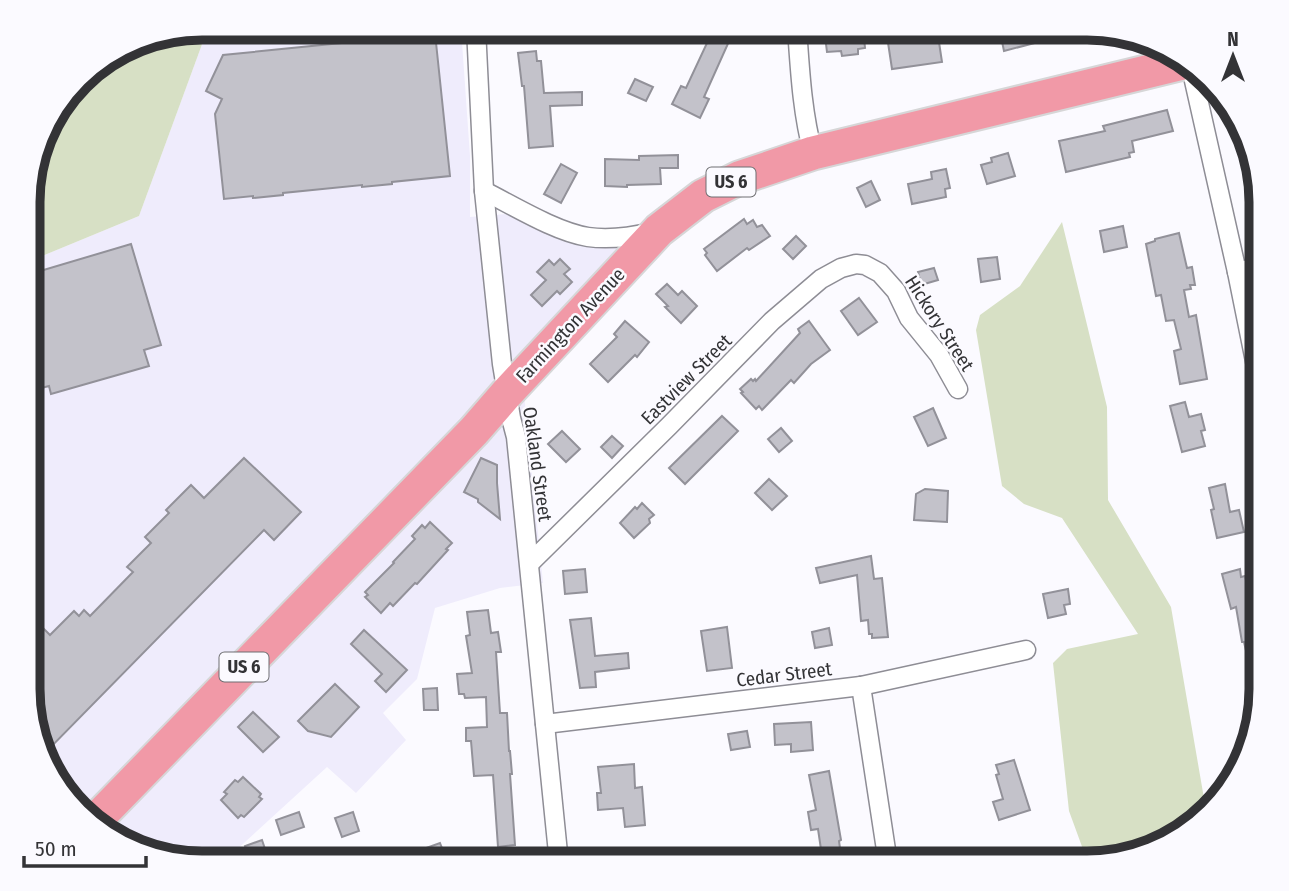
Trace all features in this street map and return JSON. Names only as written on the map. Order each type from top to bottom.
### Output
[{"type":"highway","name":"Farmington Avenue","points":[[101,815],[464,441],[659,230],[703,196],[739,178],[813,153],[1173,66]]},
{"type":"street","name":"Oakland Street","points":[[477,41],[484,191],[502,364],[516,437],[558,850]]},
{"type":"street","points":[[798,41],[806,127],[813,153]]},
{"type":"street","points":[[1193,81],[1248,327]]},
{"type":"street","points":[[484,191],[551,225],[586,237],[630,237],[659,230]]},
{"type":"street","name":"Eastview Street","points":[[530,563],[772,321],[821,279],[841,268],[856,264],[873,268],[888,281]]},
{"type":"street","points":[[1237,272],[1248,270]]},
{"type":"street","name":"Hickory Street","points":[[888,281],[905,311],[939,355],[958,389]]},
{"type":"street","name":"Cedar Street","points":[[545,724],[861,686],[1026,650]]},
{"type":"street","points":[[861,686],[886,851]]},
{"type":"shaded area","points":[[203,41],[462,41],[470,156],[470,217],[506,214],[570,242],[595,247],[661,252],[524,394],[543,583],[500,588],[435,608],[417,679],[383,713],[406,740],[356,793],[327,767],[236,850],[171,848],[121,829],[88,803],[68,779],[53,751],[43,720],[40,257],[139,216]]},
{"type":"green space","points":[[203,41],[139,216],[40,257],[40,202],[49,150],[62,121],[80,95],[95,80],[140,53],[171,43]]},
{"type":"green space","points":[[1062,222],[1107,407],[1108,500],[1171,607],[1204,799],[1177,823],[1158,834],[1118,848],[1084,851],[1069,811],[1053,663],[1067,649],[1138,634],[1062,518],[1024,504],[1002,486],[976,330],[980,315],[1020,286]]},
{"type":"building","points":[[361,41],[436,41],[450,176],[224,199],[215,114],[222,99],[206,91],[223,55]]},
{"type":"building","points":[[708,41],[729,41],[704,97],[709,99],[700,118],[672,104],[681,86],[686,88]]},
{"type":"building","points":[[826,41],[864,41],[865,48],[858,49],[858,54],[842,56],[841,51],[827,52]]},
{"type":"building","points":[[888,41],[939,41],[942,62],[892,69]]},
{"type":"building","points":[[1002,41],[1042,41],[1004,51]]},
{"type":"building","points":[[536,51],[537,61],[541,61],[544,93],[582,92],[582,105],[550,106],[553,146],[529,148],[524,86],[518,53]]},
{"type":"building","points":[[635,79],[653,87],[646,101],[628,93]]},
{"type":"building","points":[[1167,110],[1173,131],[1132,141],[1134,152],[1129,153],[1130,157],[1066,172],[1059,141],[1105,131],[1103,126]]},
{"type":"building","points":[[1008,153],[1015,176],[987,184],[981,165],[992,162],[991,158]]},
{"type":"building","points":[[678,155],[678,168],[660,168],[661,184],[605,186],[605,159],[639,160],[639,156]]},
{"type":"building","points":[[561,164],[577,173],[561,203],[544,194]]},
{"type":"building","points":[[946,169],[950,188],[945,189],[946,197],[912,204],[908,184],[932,179],[931,172]]},
{"type":"building","points":[[871,181],[880,200],[866,207],[857,188]]},
{"type":"building","points":[[744,219],[747,224],[753,220],[757,227],[762,225],[770,236],[749,250],[747,248],[717,271],[705,255],[707,253],[704,249]]},
{"type":"building","points":[[1123,226],[1127,247],[1104,252],[1100,231]]},
{"type":"building","points":[[1179,233],[1187,268],[1192,267],[1195,285],[1184,290],[1189,317],[1196,315],[1207,379],[1180,384],[1174,351],[1181,349],[1174,320],[1166,321],[1161,295],[1156,296],[1146,244]]},
{"type":"building","points":[[796,236],[806,246],[793,259],[783,249]]},
{"type":"building","points":[[131,244],[161,345],[144,350],[149,366],[51,394],[49,386],[40,388],[40,271]]},
{"type":"building","points":[[997,257],[1000,279],[981,282],[978,259]]},
{"type":"building","points":[[560,259],[570,269],[564,274],[572,282],[560,294],[557,291],[542,306],[531,295],[546,280],[537,272],[549,260],[554,265]]},
{"type":"building","points":[[934,268],[938,280],[921,285],[918,272]]},
{"type":"building","points":[[667,284],[678,295],[682,291],[697,306],[681,323],[656,294]]},
{"type":"building","points":[[859,298],[877,322],[858,335],[841,311]]},
{"type":"building","points":[[625,321],[649,342],[637,357],[635,355],[608,382],[590,364],[617,337],[614,334]]},
{"type":"building","points":[[809,321],[830,350],[811,364],[794,383],[791,380],[762,410],[759,406],[756,409],[740,389],[751,379],[756,381],[800,333],[798,329]]},
{"type":"building","points":[[1185,402],[1189,417],[1201,414],[1205,430],[1201,431],[1205,446],[1182,452],[1170,406]]},
{"type":"building","points":[[933,408],[946,438],[928,446],[914,417]]},
{"type":"building","points":[[722,416],[738,431],[685,484],[669,468]]},
{"type":"building","points":[[781,428],[792,441],[779,452],[768,439]]},
{"type":"building","points":[[562,431],[580,449],[566,462],[548,444]]},
{"type":"building","points":[[612,436],[623,446],[612,458],[601,447]]},
{"type":"building","points":[[244,458],[301,512],[274,540],[264,530],[51,746],[43,720],[41,699],[41,629],[43,628],[50,635],[74,611],[79,616],[84,610],[90,616],[133,572],[127,567],[151,543],[145,537],[169,513],[166,510],[191,485],[204,498]]},
{"type":"building","points":[[481,458],[497,465],[500,519],[478,502],[478,499],[464,492]]},
{"type":"building","points":[[769,479],[787,496],[772,510],[755,493]]},
{"type":"building","points":[[1225,484],[1230,512],[1239,510],[1244,532],[1217,538],[1209,488]]},
{"type":"building","points":[[925,489],[948,491],[947,522],[914,520],[916,494]]},
{"type":"building","points":[[642,503],[654,515],[649,519],[650,523],[634,538],[620,523]]},
{"type":"building","points":[[430,522],[452,543],[417,584],[393,606],[390,603],[381,613],[365,597],[368,595],[365,592],[415,539],[412,536],[422,525],[425,528]]},
{"type":"building","points":[[871,556],[874,579],[882,578],[888,637],[872,638],[868,620],[861,621],[857,575],[820,583],[816,568]]},
{"type":"building","points":[[585,569],[587,592],[565,594],[563,571]]},
{"type":"building","points":[[1240,569],[1241,577],[1245,576],[1248,589],[1248,659],[1236,607],[1231,609],[1222,574]]},
{"type":"building","points":[[1068,589],[1070,604],[1064,605],[1066,614],[1048,618],[1043,594]]},
{"type":"building","points":[[488,610],[491,633],[498,632],[501,652],[496,652],[500,713],[507,713],[515,845],[498,847],[493,775],[474,776],[471,741],[466,741],[466,728],[487,727],[486,697],[465,698],[464,694],[459,694],[457,674],[472,673],[466,636],[470,635],[467,612]]},
{"type":"building","points":[[591,618],[595,656],[628,653],[629,668],[595,672],[596,687],[580,688],[570,620]]},
{"type":"building","points":[[727,627],[732,668],[707,671],[701,631]]},
{"type":"building","points":[[829,628],[832,645],[815,648],[812,632]]},
{"type":"building","points":[[364,630],[407,670],[386,692],[375,681],[382,674],[351,644]]},
{"type":"building","points":[[335,684],[359,707],[331,737],[308,731],[298,721]]},
{"type":"building","points":[[437,688],[438,710],[424,710],[423,689]]},
{"type":"building","points":[[253,712],[279,737],[263,752],[238,727]]},
{"type":"building","points":[[811,722],[813,750],[791,752],[791,744],[775,745],[774,724]]},
{"type":"building","points":[[747,731],[750,747],[731,750],[728,734]]},
{"type":"building","points":[[1014,760],[1030,810],[999,820],[993,802],[1003,799],[996,765]]},
{"type":"building","points":[[634,764],[635,788],[642,787],[645,825],[625,827],[623,808],[598,810],[597,793],[601,793],[598,767]]},
{"type":"building","points":[[829,771],[841,840],[840,851],[821,851],[818,829],[811,830],[808,812],[816,810],[809,775]]},
{"type":"building","points":[[243,777],[261,794],[259,797],[262,799],[244,817],[241,815],[238,818],[221,800],[227,794],[224,792],[235,780],[238,782]]},
{"type":"building","points":[[299,812],[304,827],[281,835],[276,820]]},
{"type":"building","points":[[353,812],[359,831],[342,837],[335,818]]},
{"type":"building","points":[[262,840],[265,850],[246,850],[245,846]]},
{"type":"building","points":[[440,843],[443,850],[420,850]]}]
